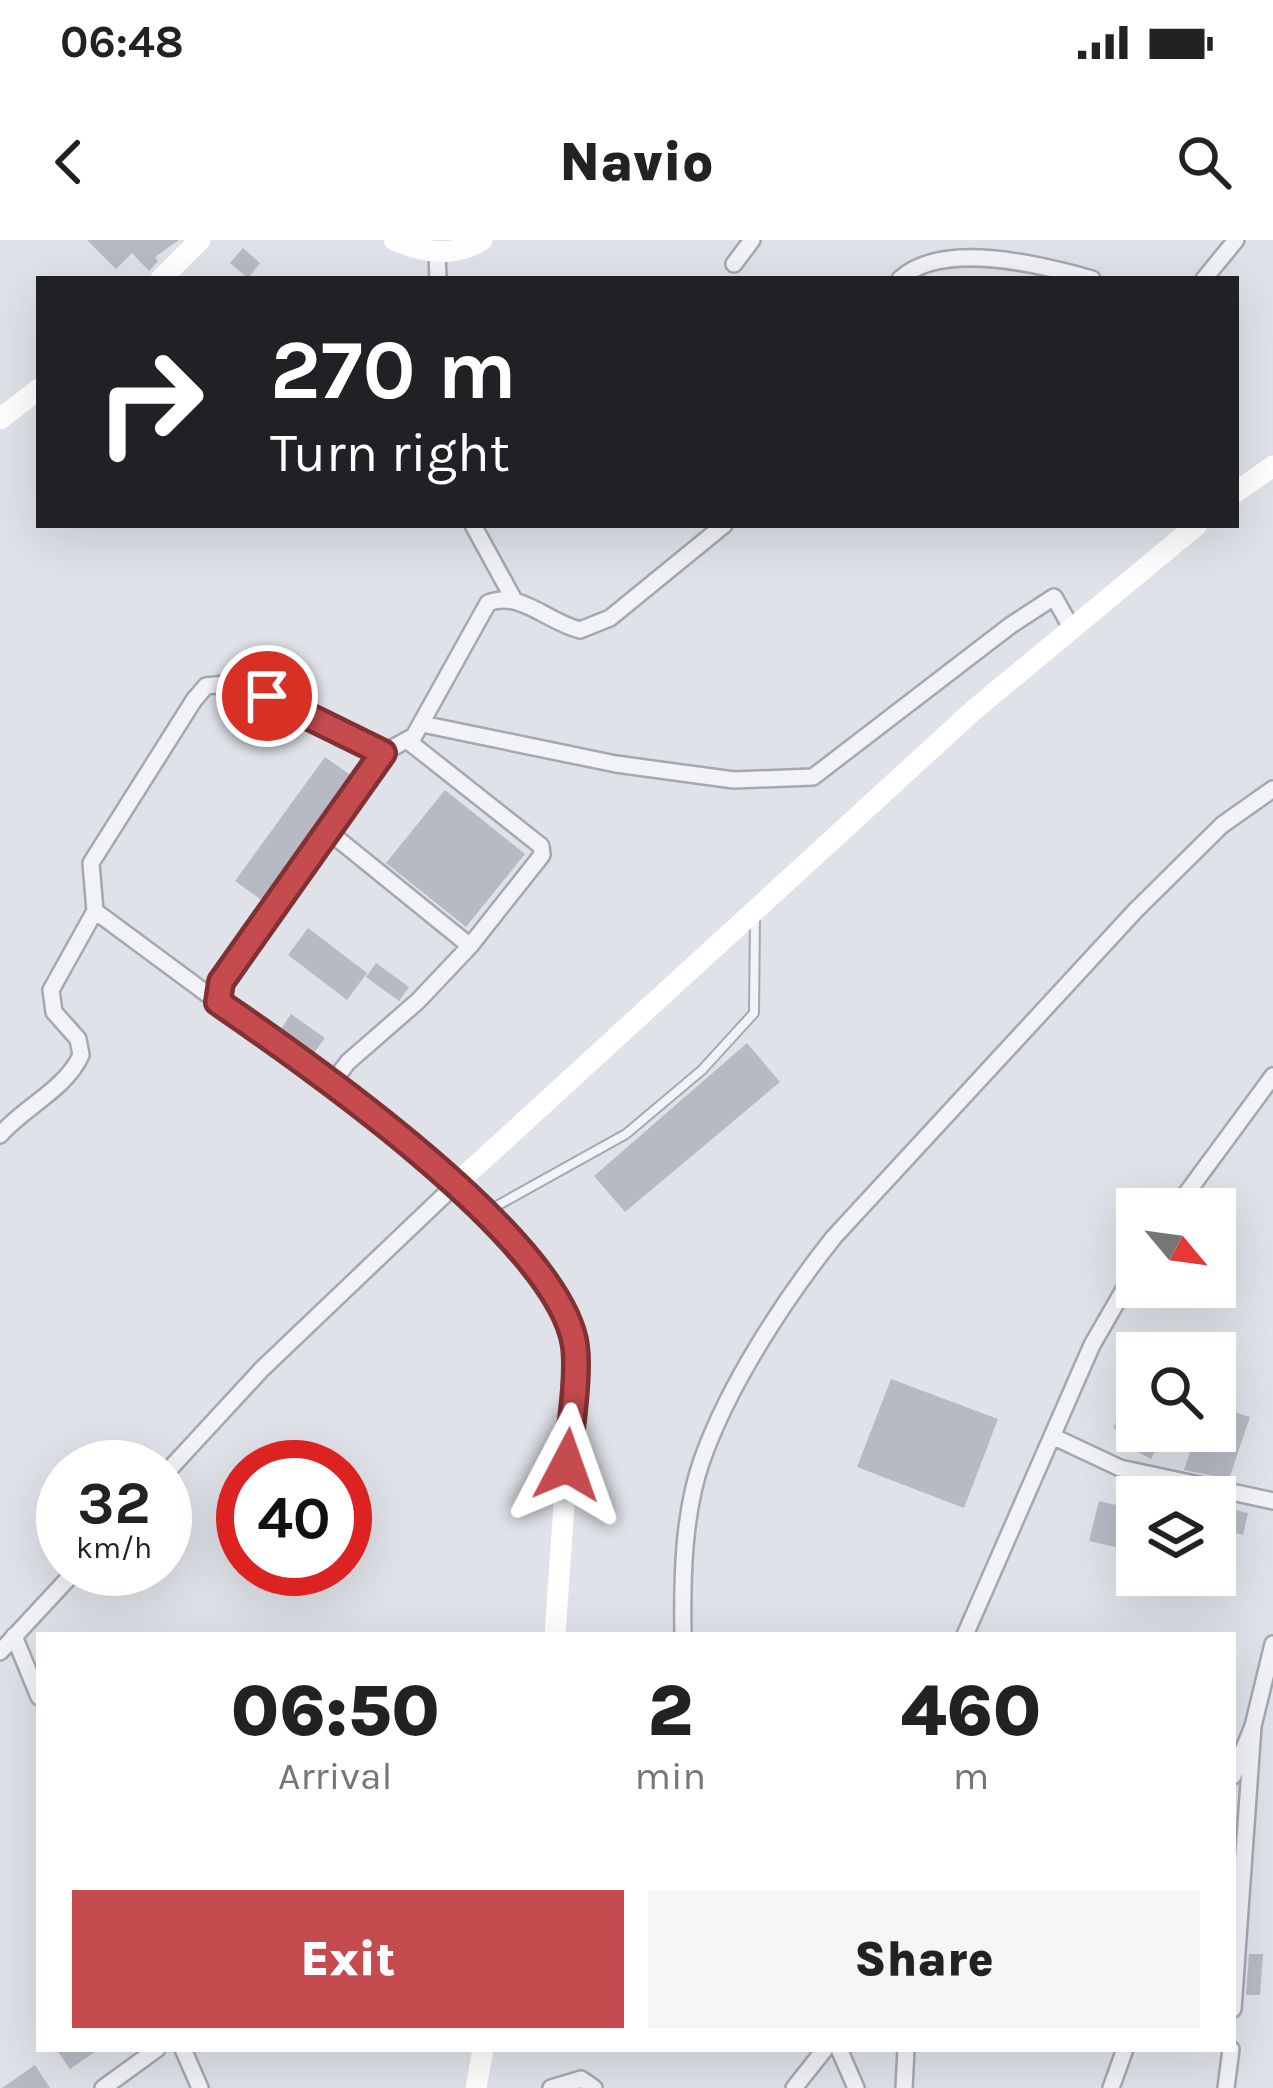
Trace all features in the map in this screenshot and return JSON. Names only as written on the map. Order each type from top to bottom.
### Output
[{"type":"street","points":[[164,276],[200,240]]},
{"type":"street","points":[[394,240],[437,253],[458,251],[482,240]]},
{"type":"street","points":[[734,264],[752,240]]},
{"type":"street","points":[[1206,276],[1236,240]]},
{"type":"street","points":[[437,253],[438,276]]},
{"type":"street","points":[[903,276],[915,264],[938,256],[1003,260],[1078,276]]},
{"type":"street","points":[[0,419],[36,391]]},
{"type":"street","points":[[1239,490],[1273,466]]},
{"type":"street","points":[[475,528],[513,598]]},
{"type":"street","points":[[218,1002],[221,982],[383,753],[408,741],[422,724],[488,603],[513,598],[580,630],[610,618],[720,528]]},
{"type":"street","points":[[192,1445],[262,1369],[454,1185],[754,910],[976,709],[1193,528]]},
{"type":"street","points":[[422,724],[640,767],[734,780],[813,777],[1054,597],[1072,629]]},
{"type":"street","points":[[0,1135],[62,1082],[81,1055],[78,1039],[54,1012],[51,990],[95,910],[91,863],[206,686],[235,683],[383,753]]},
{"type":"street","points":[[332,1083],[348,1062],[418,1001],[470,946],[540,862],[541,846],[408,741]]},
{"type":"street","points":[[682,1632],[688,1522],[702,1460],[740,1382],[800,1280],[1136,910],[1222,825],[1273,789]]},
{"type":"street","points":[[328,831],[470,946]]},
{"type":"street","points":[[95,910],[332,1083],[454,1185],[542,1273],[575,1346],[555,1632]]},
{"type":"street","points":[[1190,1188],[1273,1076]]},
{"type":"street","points":[[965,1632],[1092,1345],[1116,1303]]},
{"type":"street","points":[[1052,1436],[1120,1468],[1273,1502]]},
{"type":"street","points":[[0,1652],[52,1596]]},
{"type":"street","points":[[14,1636],[36,1689]]},
{"type":"street","points":[[1236,1768],[1253,1726],[1273,1644]]},
{"type":"street","points":[[1236,1967],[1253,1726]]},
{"type":"street","points":[[103,2088],[153,2052]]},
{"type":"street","points":[[183,2052],[200,2088]]},
{"type":"street","points":[[476,2088],[482,2052]]},
{"type":"street","points":[[794,2088],[823,2052]]},
{"type":"street","points":[[840,2052],[856,2088]]},
{"type":"street","points":[[904,2088],[906,2052]]},
{"type":"street","points":[[1111,2088],[1124,2052]]},
{"type":"street","points":[[1226,2088],[1231,2052]]},
{"type":"street","points":[[551,2088],[581,2079],[594,2088]]},
{"type":"lane","points":[[484,1213],[626,1134],[702,1070],[754,1013],[754,910]]},
{"type":"building","points":[[87,240],[179,240],[155,257],[158,261],[149,271],[132,253],[116,269]]},
{"type":"building","points":[[243,248],[260,263],[246,276],[230,263]]},
{"type":"building","points":[[325,757],[352,776],[263,901],[235,881]]},
{"type":"building","points":[[445,790],[525,854],[466,927],[386,863]]},
{"type":"building","points":[[308,928],[367,973],[347,1000],[288,955]]},
{"type":"building","points":[[376,963],[409,987],[399,1001],[366,977]]},
{"type":"building","points":[[291,1014],[325,1038],[314,1053],[281,1029]]},
{"type":"building","points":[[747,1043],[780,1082],[625,1212],[594,1176]]},
{"type":"building","points":[[891,1379],[998,1419],[964,1508],[857,1467]]},
{"type":"building","points":[[1236,1413],[1250,1417],[1230,1476],[1184,1470],[1190,1452],[1236,1452]]},
{"type":"building","points":[[1099,1501],[1116,1505],[1116,1547],[1089,1541]]},
{"type":"building","points":[[1236,1510],[1248,1513],[1243,1535],[1236,1533]]},
{"type":"building","points":[[1249,1954],[1263,1954],[1260,1995],[1246,1995]]},
{"type":"building","points":[[58,2052],[95,2052],[70,2069]]},
{"type":"building","points":[[35,2065],[50,2088],[2,2088]]},
{"type":"route","points":[[267,696],[383,753],[221,982],[218,1002],[316,1069],[462,1192],[542,1273],[575,1346],[567,1465]]}]
